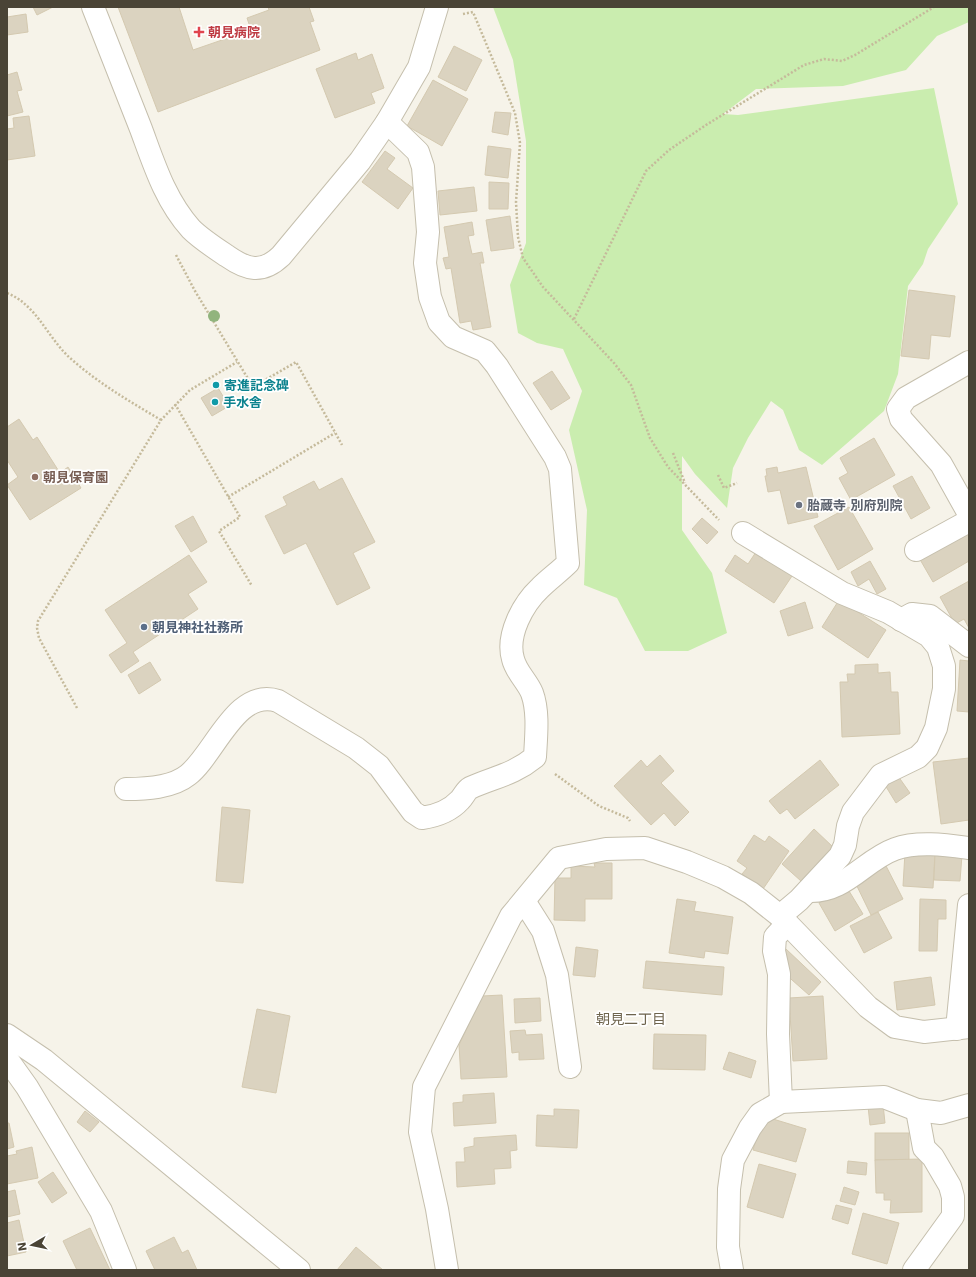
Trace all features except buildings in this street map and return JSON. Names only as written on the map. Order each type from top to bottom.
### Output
[{"type":"street","points":[[93,7],[158,176],[177,211],[192,230],[240,265],[254,268],[267,266],[281,256],[360,161],[387,122],[419,67],[437,7]]},
{"type":"street","points":[[126,789],[144,789],[172,783],[187,776],[233,718],[247,705],[258,699],[270,698],[278,701],[349,744],[379,766],[413,812],[422,818],[434,816],[446,811],[460,801],[469,789],[521,768],[535,757],[536,712],[532,693],[518,671],[512,658],[511,642],[516,625],[526,604],[539,588],[568,563],[560,469],[555,457],[497,366],[485,351],[452,337],[439,322],[430,297],[425,263],[428,232],[422,167],[418,152],[387,122]]},
{"type":"street","points":[[916,550],[969,515],[941,464],[901,419],[898,409],[906,398],[969,362]]},
{"type":"street","points":[[743,533],[842,593],[901,620],[930,636],[938,647],[944,666],[944,690],[936,728],[927,748],[918,757],[881,775],[867,792],[853,812],[848,826],[845,845],[840,856],[783,920],[775,936],[774,951],[779,974],[778,1034],[781,1102]]},
{"type":"street","points":[[901,620],[912,614],[930,616],[969,646]]},
{"type":"street","points":[[808,891],[820,892],[836,886],[895,849],[929,845],[969,848]]},
{"type":"street","points":[[447,1270],[420,1132],[424,1087],[511,916],[559,858],[606,848],[645,848],[687,862],[723,877],[751,893],[783,920],[868,1007],[895,1027],[924,1032],[963,1028],[969,905]]},
{"type":"street","points":[[524,900],[543,931],[557,975],[566,1024],[570,1067]]},
{"type":"street","points":[[7,1035],[44,1060],[299,1270]]},
{"type":"street","points":[[7,1058],[27,1086],[101,1211],[126,1270]]},
{"type":"street","points":[[732,1270],[728,1247],[729,1189],[733,1160],[750,1128],[760,1114],[781,1102],[884,1097],[917,1110],[941,1113],[969,1105]]},
{"type":"street","points":[[914,1270],[953,1216],[953,1196],[950,1186],[933,1157],[924,1148],[917,1110]]},
{"type":"path","points":[[574,320],[646,170],[669,150],[706,125],[804,65],[824,59],[842,60],[855,55],[934,7]]},
{"type":"path","points":[[460,19],[463,14],[473,12],[515,113],[520,143],[516,202],[518,237],[524,258],[543,287],[614,363],[631,385],[650,438],[668,467],[729,530],[743,533]]},
{"type":"path","points":[[173,249],[195,291],[253,387],[296,362],[342,445]]},
{"type":"path","points":[[7,294],[18,298],[34,311],[69,357],[105,386],[161,420]]},
{"type":"path","points":[[77,708],[39,638],[37,628],[38,621],[161,420],[171,411],[174,404],[190,390],[237,362]]},
{"type":"path","points":[[174,404],[240,517],[219,531],[252,586]]},
{"type":"path","points":[[228,497],[335,433]]},
{"type":"path","points":[[673,453],[686,485]]},
{"type":"path","points":[[718,475],[724,488],[737,483]]},
{"type":"path","points":[[535,757],[573,788],[599,806],[628,818],[640,835],[645,848]]},
{"type":"green space","points":[[493,7],[969,7],[969,22],[937,36],[906,70],[843,86],[756,89],[723,114],[738,115],[934,88],[958,204],[928,249],[923,264],[908,286],[898,374],[884,411],[822,465],[799,450],[783,410],[771,401],[748,438],[733,468],[727,508],[695,474],[682,456],[682,530],[712,573],[727,633],[688,651],[645,651],[617,598],[584,585],[587,510],[569,430],[582,391],[563,349],[537,343],[518,333],[510,285],[526,243],[526,141],[513,60]]},
{"type":"place","name":"朝見病院","points":[[199,32]]},
{"type":"place","name":"寄進記念碑","points":[[216,385]]},
{"type":"place","name":"手水舎","points":[[215,402]]},
{"type":"place","name":"朝見保育園","points":[[35,477]]},
{"type":"place","name":"胎蔵寺 別府別院","points":[[799,505]]},
{"type":"place","name":"朝見神社社務所","points":[[144,627]]},
{"type":"district","name":"朝見二丁目","points":[[631,1019]]}]
